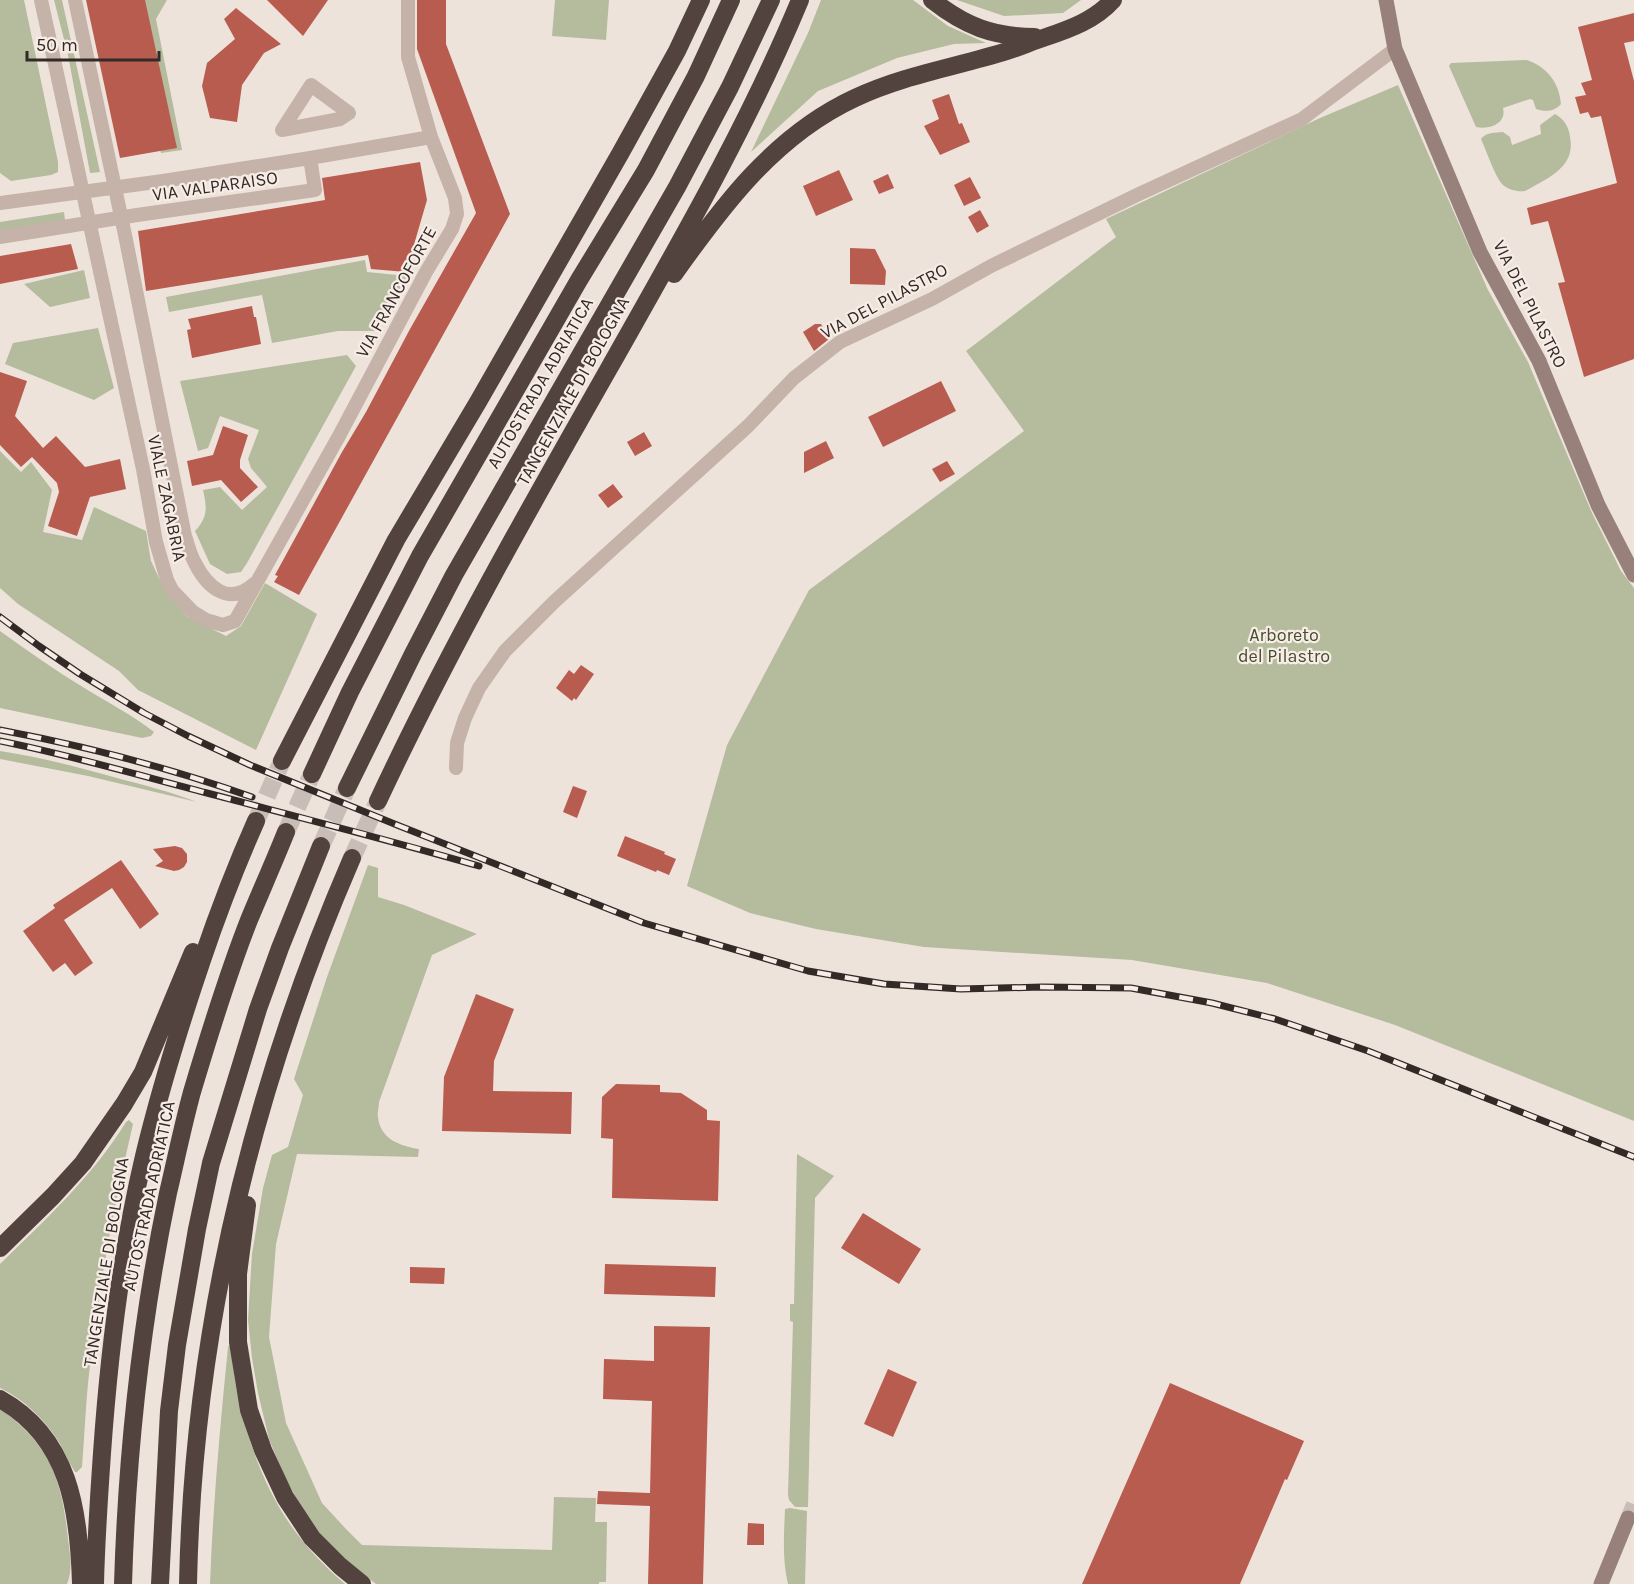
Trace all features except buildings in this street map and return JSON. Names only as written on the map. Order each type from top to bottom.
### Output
[{"type":"highway","points":[[282,761],[396,540],[620,154],[701,0]]},
{"type":"highway","name":"AUTOSTRADA ADRIATICA","points":[[312,774],[360,672],[420,556],[579,280],[646,170],[696,76],[731,0]]},
{"type":"highway","name":"AUTOSTRADA ADRIATICA","points":[[347,788],[454,575],[678,187],[730,87],[771,0]]},
{"type":"highway","name":"TANGENZIALE DI BOLOGNA","points":[[378,801],[471,615],[699,209],[754,101],[800,0]]},
{"type":"highway","points":[[932,0],[948,13],[969,25],[991,33],[1014,37],[1046,37]]},
{"type":"highway","points":[[614,359],[718,213],[765,161],[803,129],[846,102],[880,88],[930,71],[1008,51],[1069,30],[1113,0]]},
{"type":"highway","name":"TANGENZIALE DI BOLOGNA","points":[[0,1248],[83,1163],[124,1104],[143,1072],[210,911],[254,826],[216,920],[184,1014],[160,1095],[138,1189],[114,1322],[105,1412],[95,1584]]},
{"type":"highway","name":"AUTOSTRADA ADRIATICA","points":[[123,1584],[133,1420],[143,1334],[151,1277],[173,1169],[192,1093],[221,1001],[249,922],[286,832]]},
{"type":"highway","points":[[160,1584],[168,1410],[177,1345],[211,1163],[258,1009],[321,846]]},
{"type":"highway","points":[[188,1584],[199,1416],[208,1345],[228,1237],[245,1168],[289,1024],[335,897],[352,858]]},
{"type":"highway","points":[[289,1024],[245,1215],[238,1274],[238,1342],[249,1410],[263,1450],[285,1497],[312,1538],[362,1584]]},
{"type":"highway","points":[[0,1399],[26,1416],[44,1435],[66,1476],[76,1520],[81,1584]]},
{"type":"street","name":"VIALE ZAGABRIA","points":[[40,0],[166,580],[192,612],[223,626],[235,621],[257,580]]},
{"type":"street","name":"VIALE ZAGABRIA","points":[[75,0],[186,536],[194,561],[205,580],[223,594],[236,595],[247,590],[257,580]]},
{"type":"street","name":"VIA FRANCOFORTE","points":[[257,580],[339,436],[426,272],[452,229],[457,214],[455,198],[431,137],[408,57],[408,0]]},
{"type":"street","name":"VIA DEL PILASTRO","points":[[1386,0],[1395,49],[1480,252],[1539,361],[1598,505],[1634,575]]},
{"type":"street","name":"VIA DEL PILASTRO","points":[[456,768],[457,743],[465,718],[479,688],[505,651],[554,602],[748,426],[794,378],[840,342],[932,299],[991,266],[1139,194],[1302,119],[1395,49]]},
{"type":"street","points":[[311,85],[349,113],[340,119],[282,130],[300,103],[311,85]]},
{"type":"street","name":"VIA VALPARAISO","points":[[0,203],[310,158],[431,137]]},
{"type":"street","name":"VIA VALPARAISO","points":[[0,237],[315,190],[310,158]]},
{"type":"street","points":[[1601,1584],[1628,1518]]},
{"type":"green space","points":[[0,0],[24,0],[58,162],[58,172],[51,175],[11,181],[0,173]]},
{"type":"green space","points":[[54,0],[62,0],[100,172],[90,173],[68,55]]},
{"type":"green space","points":[[121,0],[167,0],[156,19],[182,150],[161,153]]},
{"type":"green space","points":[[555,0],[609,0],[606,40],[552,36]]},
{"type":"green space","points":[[821,0],[913,0],[948,26],[986,43],[954,44],[897,58],[818,91],[751,152],[808,33]]},
{"type":"green space","points":[[957,0],[1081,0],[1063,13],[1004,16]]},
{"type":"green space","points":[[1527,60],[1551,76],[1558,89],[1561,104],[1552,110],[1543,111],[1536,109],[1533,100],[1530,99],[1503,108],[1504,114],[1496,125],[1486,128],[1476,127],[1449,66],[1451,63]]},
{"type":"green space","name":"Arboreto del Pilastro","points":[[1398,85],[1488,290],[1528,362],[1592,513],[1621,571],[1634,588],[1634,1121],[1395,1025],[1267,983],[1132,960],[924,947],[816,929],[750,913],[687,886],[727,745],[809,590],[1024,431],[966,351],[1116,237],[1106,219],[1320,118]]},
{"type":"green space","points":[[1555,114],[1563,121],[1569,133],[1571,147],[1564,164],[1551,176],[1525,191],[1513,190],[1504,186],[1496,175],[1481,139],[1488,134],[1503,132],[1510,137],[1512,145],[1541,134],[1540,125]]},
{"type":"green space","points":[[64,212],[65,220],[0,231],[0,222]]},
{"type":"green space","points":[[365,260],[367,272],[407,276],[375,331],[338,331],[272,343],[262,295],[169,312],[166,297]]},
{"type":"green space","points":[[84,270],[90,298],[50,307],[24,284]]},
{"type":"green space","points":[[98,328],[114,388],[94,400],[5,364],[13,343]]},
{"type":"green space","points":[[347,355],[356,366],[247,563],[241,572],[227,574],[210,564],[195,531],[205,512],[203,490],[220,487],[242,510],[267,487],[251,468],[248,459],[259,430],[220,416],[208,448],[198,451],[180,381]]},
{"type":"green space","points":[[0,451],[21,472],[31,462],[52,490],[43,532],[82,540],[94,507],[146,531],[151,561],[165,591],[188,617],[226,636],[241,626],[265,583],[317,614],[256,750],[138,690],[119,671],[18,604],[0,588]]},
{"type":"green space","points":[[0,631],[154,732],[151,736],[142,738],[0,708]]},
{"type":"green space","points":[[0,751],[73,766],[197,802],[88,776],[0,759]]},
{"type":"green space","points":[[368,865],[378,868],[378,897],[477,934],[432,955],[379,1102],[378,1115],[383,1131],[398,1143],[419,1149],[418,1157],[297,1154],[276,1244],[269,1337],[286,1423],[322,1503],[362,1545],[552,1550],[554,1497],[596,1498],[595,1522],[607,1522],[606,1582],[599,1582],[599,1584],[376,1584],[332,1549],[312,1525],[285,1478],[269,1439],[258,1393],[248,1320],[252,1254],[263,1188],[272,1155],[288,1147],[303,1095],[294,1079],[327,977]]},
{"type":"green space","points":[[129,1120],[133,1124],[109,1240],[95,1328],[82,1467],[75,1472],[59,1442],[40,1418],[18,1398],[0,1388],[0,1264],[83,1179]]},
{"type":"green space","points":[[797,1154],[834,1176],[815,1198],[808,1507],[795,1507],[788,1495],[793,1322],[790,1321],[790,1304],[794,1304]]},
{"type":"green space","points":[[230,1345],[239,1400],[247,1431],[265,1480],[290,1524],[306,1545],[345,1584],[210,1584],[220,1436]]},
{"type":"green space","points":[[0,1409],[31,1436],[42,1450],[57,1481],[62,1499],[70,1556],[70,1573],[67,1584],[0,1584]]},
{"type":"green space","points":[[785,1509],[807,1511],[805,1584],[788,1584],[786,1575]]},
{"type":"tunnel","points":[[256,821],[282,761]]},
{"type":"tunnel","points":[[286,832],[312,774]]},
{"type":"tunnel","points":[[321,846],[347,788]]},
{"type":"tunnel","points":[[352,858],[378,801]]},
{"type":"tunnel","points":[[1628,1518],[1634,1503]]},
{"type":"railway","points":[[0,617],[80,674],[144,713],[188,736],[250,765],[644,923],[808,971],[884,984],[961,989],[1131,988],[1212,1003],[1275,1019],[1368,1051],[1634,1157]]},
{"type":"railway","points":[[0,730],[127,759],[252,797]]},
{"type":"railway","points":[[0,741],[52,752],[479,866]]}]
